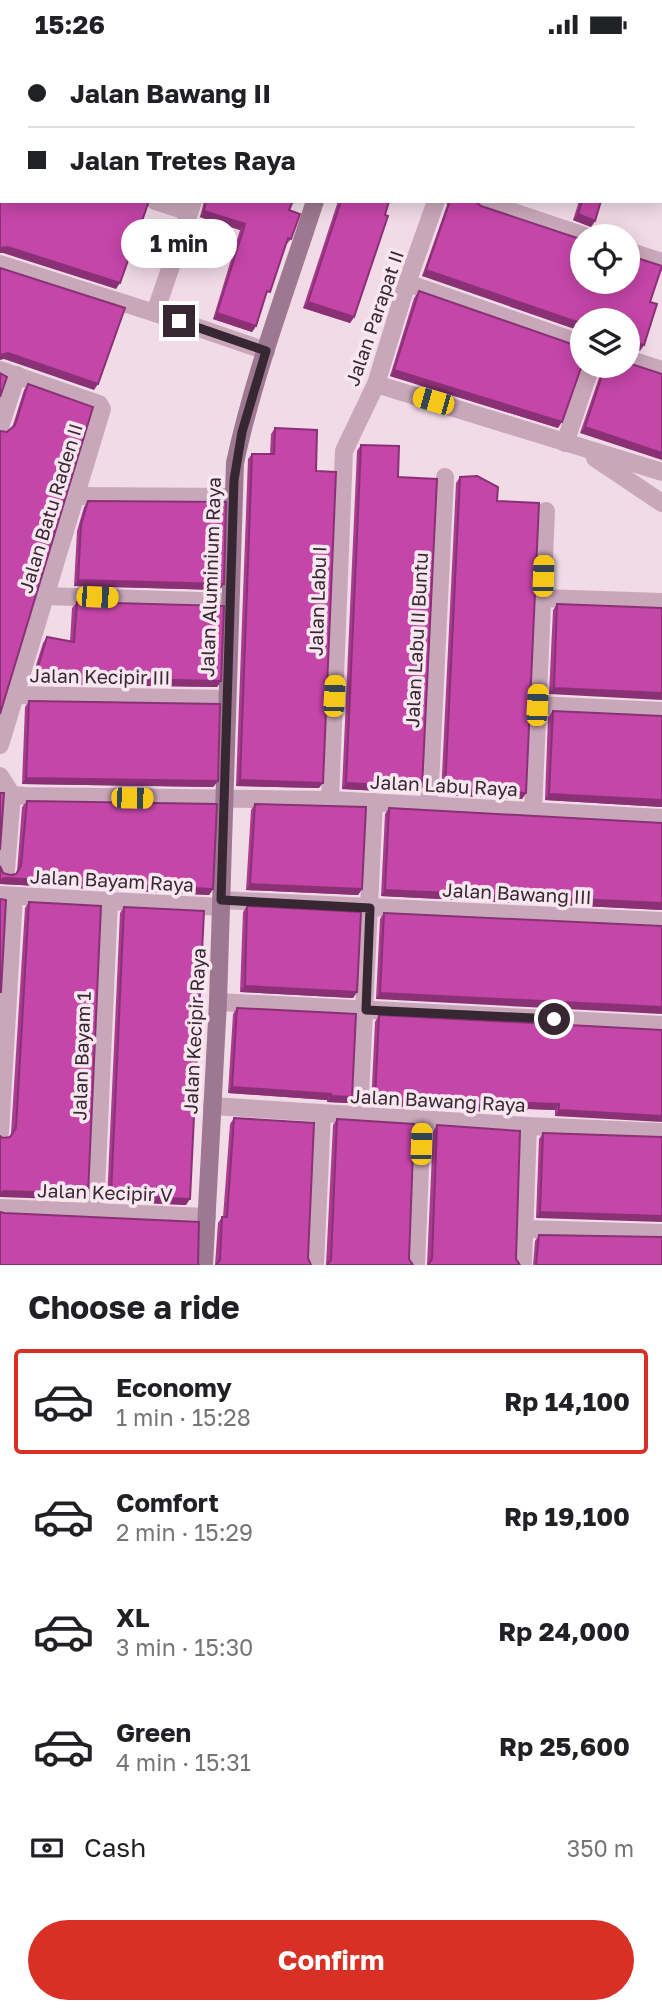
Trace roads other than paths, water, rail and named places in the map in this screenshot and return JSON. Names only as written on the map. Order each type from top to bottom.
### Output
[{"type":"street","points":[[155,313],[191,207],[167,203]]},
{"type":"street","name":"Jalan Aluminium Raya","points":[[224,799],[235,463],[266,351],[314,203]]},
{"type":"street","name":"Jalan Parapat II","points":[[347,447],[376,384],[435,203]]},
{"type":"street","points":[[486,203],[570,231]]},
{"type":"street","points":[[640,255],[662,262]]},
{"type":"street","points":[[0,264],[266,351]]},
{"type":"street","points":[[407,283],[570,339]]},
{"type":"street","points":[[640,363],[662,370]]},
{"type":"street","points":[[0,427],[8,372]]},
{"type":"street","name":"Jalan Batu Raden II","points":[[0,745],[101,413],[99,404],[8,372]]},
{"type":"street","points":[[573,445],[588,378]]},
{"type":"street","points":[[376,384],[662,472]]},
{"type":"street","points":[[573,445],[662,503]]},
{"type":"street","name":"Jalan Labu I","points":[[330,800],[344,451],[347,447]]},
{"type":"street","name":"Jalan Labu II Buntu","points":[[429,805],[445,477]]},
{"type":"street","points":[[76,496],[233,497]]},
{"type":"street","points":[[533,811],[545,511]]},
{"type":"street","points":[[44,596],[229,602]]},
{"type":"street","points":[[542,598],[662,602]]},
{"type":"street","name":"Jalan Kecipir III","points":[[15,695],[226,699]]},
{"type":"street","points":[[537,705],[662,711]]},
{"type":"street","points":[[0,776],[12,795],[6,870]]},
{"type":"street","name":"Jalan Labu Raya","points":[[12,795],[330,800],[662,818]]},
{"type":"street","name":"Jalan Kecipir Raya","points":[[204,1265],[218,1002],[224,799]]},
{"type":"street","points":[[359,1116],[374,803]]},
{"type":"street","points":[[0,1133],[7,895]]},
{"type":"street","name":"Jalan Bayam Raya","points":[[7,895],[108,901],[370,908]]},
{"type":"street","name":"Jalan Bayam 1","points":[[95,1213],[108,901]]},
{"type":"street","name":"Jalan Bawang III","points":[[370,908],[662,921]]},
{"type":"street","points":[[218,1002],[662,1025]]},
{"type":"street","name":"Jalan Bawang Raya","points":[[212,1106],[662,1132]]},
{"type":"street","points":[[316,1265],[322,1114]]},
{"type":"street","points":[[416,1265],[422,1120]]},
{"type":"street","points":[[523,1265],[528,1126]]},
{"type":"street","name":"Jalan Kecipir V","points":[[0,1208],[207,1217]]},
{"type":"street","points":[[526,1229],[662,1233]]}]
